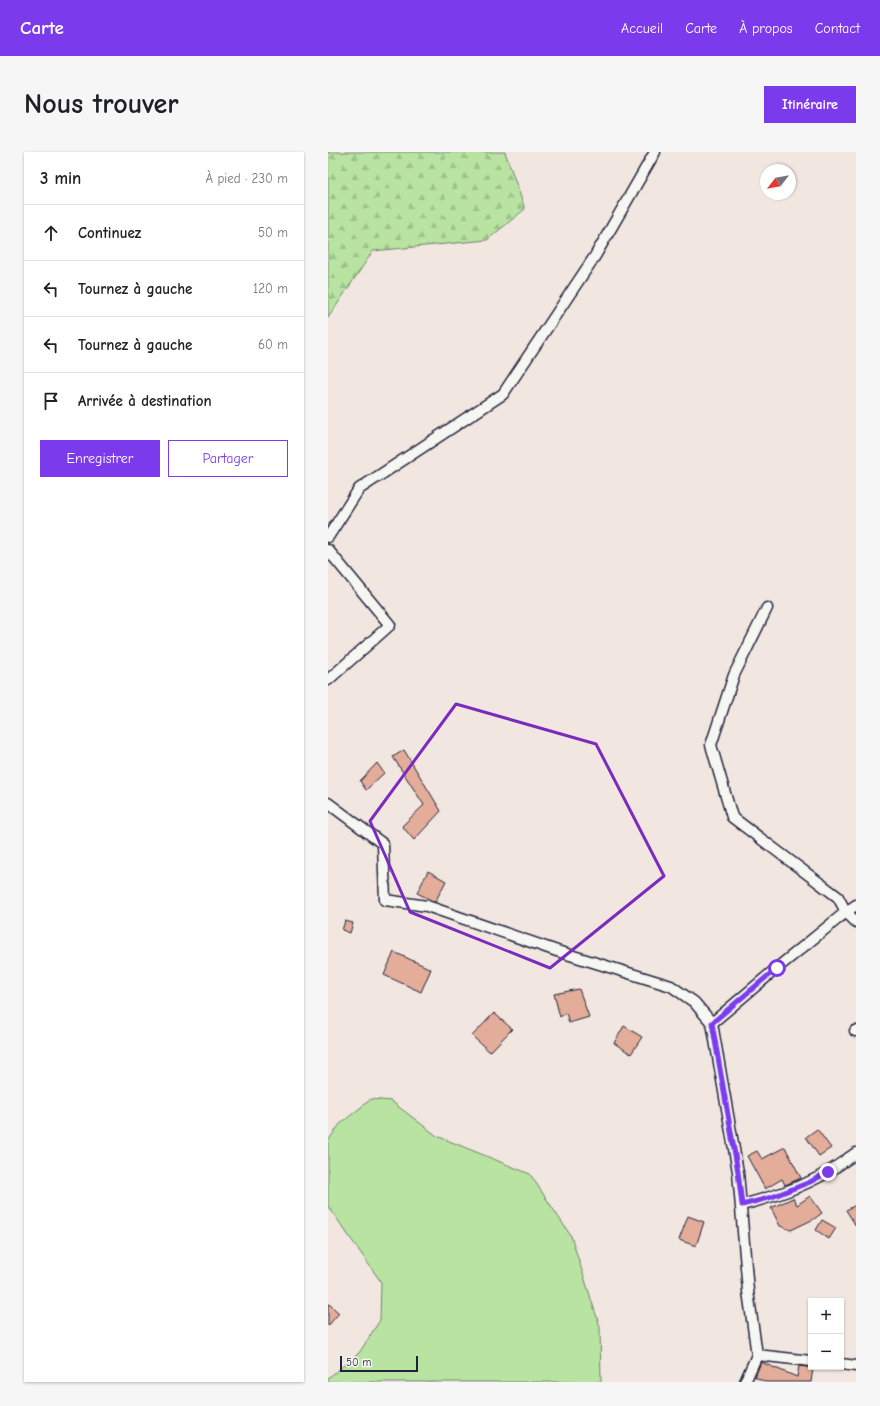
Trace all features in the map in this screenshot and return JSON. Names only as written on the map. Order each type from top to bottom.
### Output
[{"type":"street","points":[[328,537],[358,490],[502,394],[595,256],[654,152]]},
{"type":"street","points":[[328,550],[390,625],[328,680]]},
{"type":"street","points":[[767,608],[734,675],[711,745],[732,817],[838,897],[846,912],[856,922]]},
{"type":"street","points":[[328,803],[383,844],[385,900],[428,906],[557,951],[671,986],[694,1002],[712,1023],[738,1172],[742,1205],[748,1291],[757,1355],[745,1382]]},
{"type":"street","points":[[712,1023],[777,968],[856,905]]},
{"type":"street","points":[[742,1205],[772,1197],[810,1182],[856,1153]]},
{"type":"street","points":[[757,1355],[808,1361]]},
{"type":"street","points":[[844,1364],[856,1366]]},
{"type":"highlighted area","points":[[456,704],[596,744],[664,876],[550,968],[410,912],[370,821]]},
{"type":"green space","points":[[328,152],[505,152],[525,209],[487,240],[373,251],[328,318]]},
{"type":"green space","points":[[371,1099],[391,1101],[437,1136],[530,1174],[571,1236],[600,1327],[601,1382],[328,1382],[328,1378],[359,1353],[380,1320],[381,1282],[328,1206],[328,1141],[340,1124]]},
{"type":"building","points":[[404,750],[441,811],[414,840],[402,826],[424,805],[393,757]]},
{"type":"building","points":[[377,763],[384,773],[366,790],[360,781]]},
{"type":"building","points":[[428,871],[446,881],[435,902],[417,893]]},
{"type":"building","points":[[345,921],[353,923],[350,933],[342,930]]},
{"type":"building","points":[[394,952],[431,969],[421,992],[384,975]]},
{"type":"building","points":[[579,989],[589,1017],[569,1023],[566,1013],[560,1017],[554,994]]},
{"type":"building","points":[[494,1013],[512,1029],[490,1052],[472,1036]]},
{"type":"building","points":[[624,1026],[642,1037],[631,1054],[614,1043]]},
{"type":"building","points":[[817,1129],[831,1148],[819,1156],[806,1137]]},
{"type":"building","points":[[785,1147],[801,1178],[785,1185],[782,1179],[765,1189],[747,1156],[757,1151],[762,1159]]},
{"type":"building","points":[[810,1196],[822,1213],[814,1219],[791,1230],[780,1226],[771,1208],[793,1198],[797,1205]]},
{"type":"building","points":[[856,1205],[856,1226],[846,1210]]},
{"type":"building","points":[[688,1216],[704,1222],[696,1246],[679,1240]]},
{"type":"building","points":[[822,1220],[836,1228],[829,1239],[816,1230]]},
{"type":"building","points":[[328,1303],[339,1313],[328,1326]]},
{"type":"building","points":[[761,1362],[797,1377],[799,1366],[808,1367],[808,1370],[813,1370],[811,1382],[766,1382],[755,1377]]},
{"type":"route","points":[[777,968],[712,1023],[738,1172],[742,1205],[772,1197],[810,1182],[828,1172]]}]
